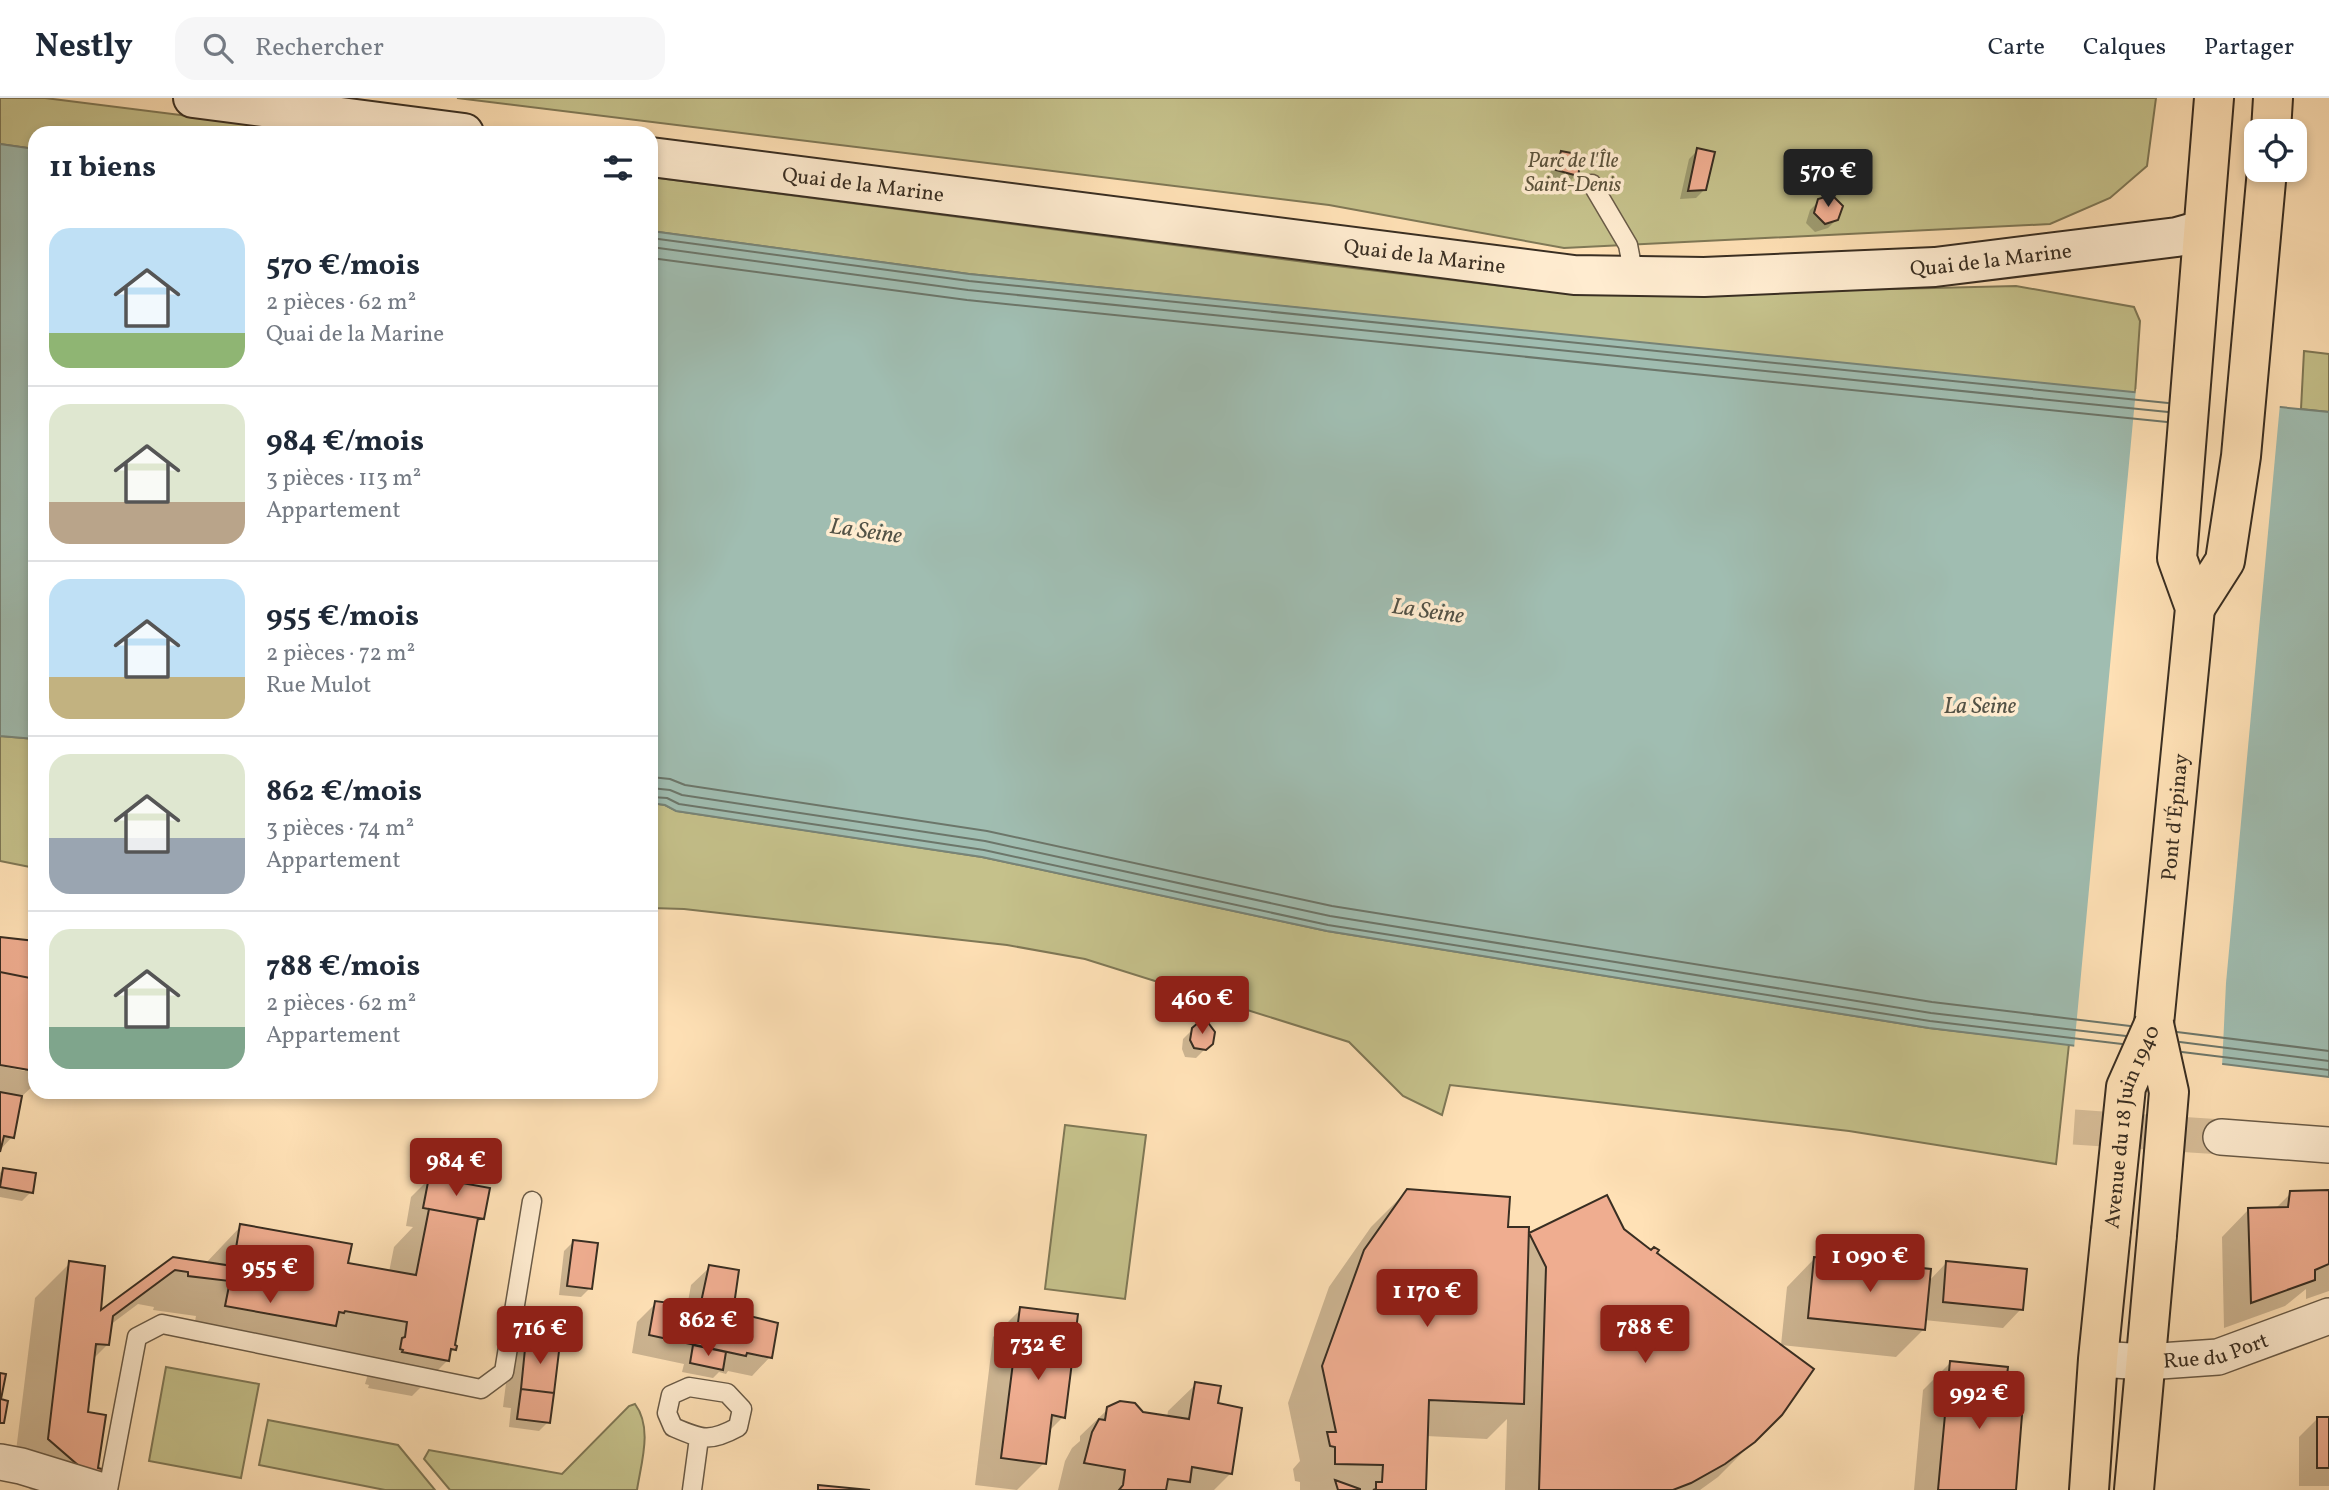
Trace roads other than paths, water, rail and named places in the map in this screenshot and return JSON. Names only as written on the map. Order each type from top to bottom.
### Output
[{"type":"main road","name":"Pont d'Épinay","points":[[2154,1024],[2195,608],[2177,558],[2214,98]]},
{"type":"main road","points":[[2272,119],[2273,98]]},
{"type":"main road","name":"Pont d'Épinay","points":[[2195,608],[2225,561],[2241,456],[2266,182]]},
{"type":"main road","points":[[2202,230],[2261,234]]},
{"type":"main road","name":"Avenue du 18 Juin 1940","points":[[2089,1490],[2098,1359],[2126,1087],[2154,1024]]},
{"type":"main road","name":"Avenue du 18 Juin 1940","points":[[2134,1490],[2169,1093],[2154,1024]]},
{"type":"street","points":[[193,98],[410,126]]},
{"type":"street","name":"Quai de la Marine","points":[[658,158],[1574,275],[1704,276],[1935,267],[2177,237],[2202,230]]},
{"type":"street","points":[[2221,1137],[2329,1145]]},
{"type":"street","name":"Rue du Port","points":[[2098,1359],[2146,1362],[2218,1357],[2329,1316]]},
{"type":"street","points":[[0,1462],[95,1489]]},
{"type":"lane","points":[[1592,184],[1628,245],[1634,276]]},
{"type":"lane","points":[[95,1489],[137,1337],[162,1324],[481,1390],[504,1372],[532,1201]]},
{"type":"lane","points":[[692,1490],[699,1438]]},
{"type":"water","points":[[0,144],[28,148],[28,738],[0,736]]},
{"type":"water","name":"La Seine","points":[[658,232],[969,274],[2329,412],[2329,1077],[1929,1028],[1327,931],[982,857],[676,811],[658,804]]},
{"type":"tunnel","points":[[2074,1127],[2221,1137]]},
{"type":"park label","name":"Parc de l'Île Saint-Denis","points":[[1573,172]]}]
